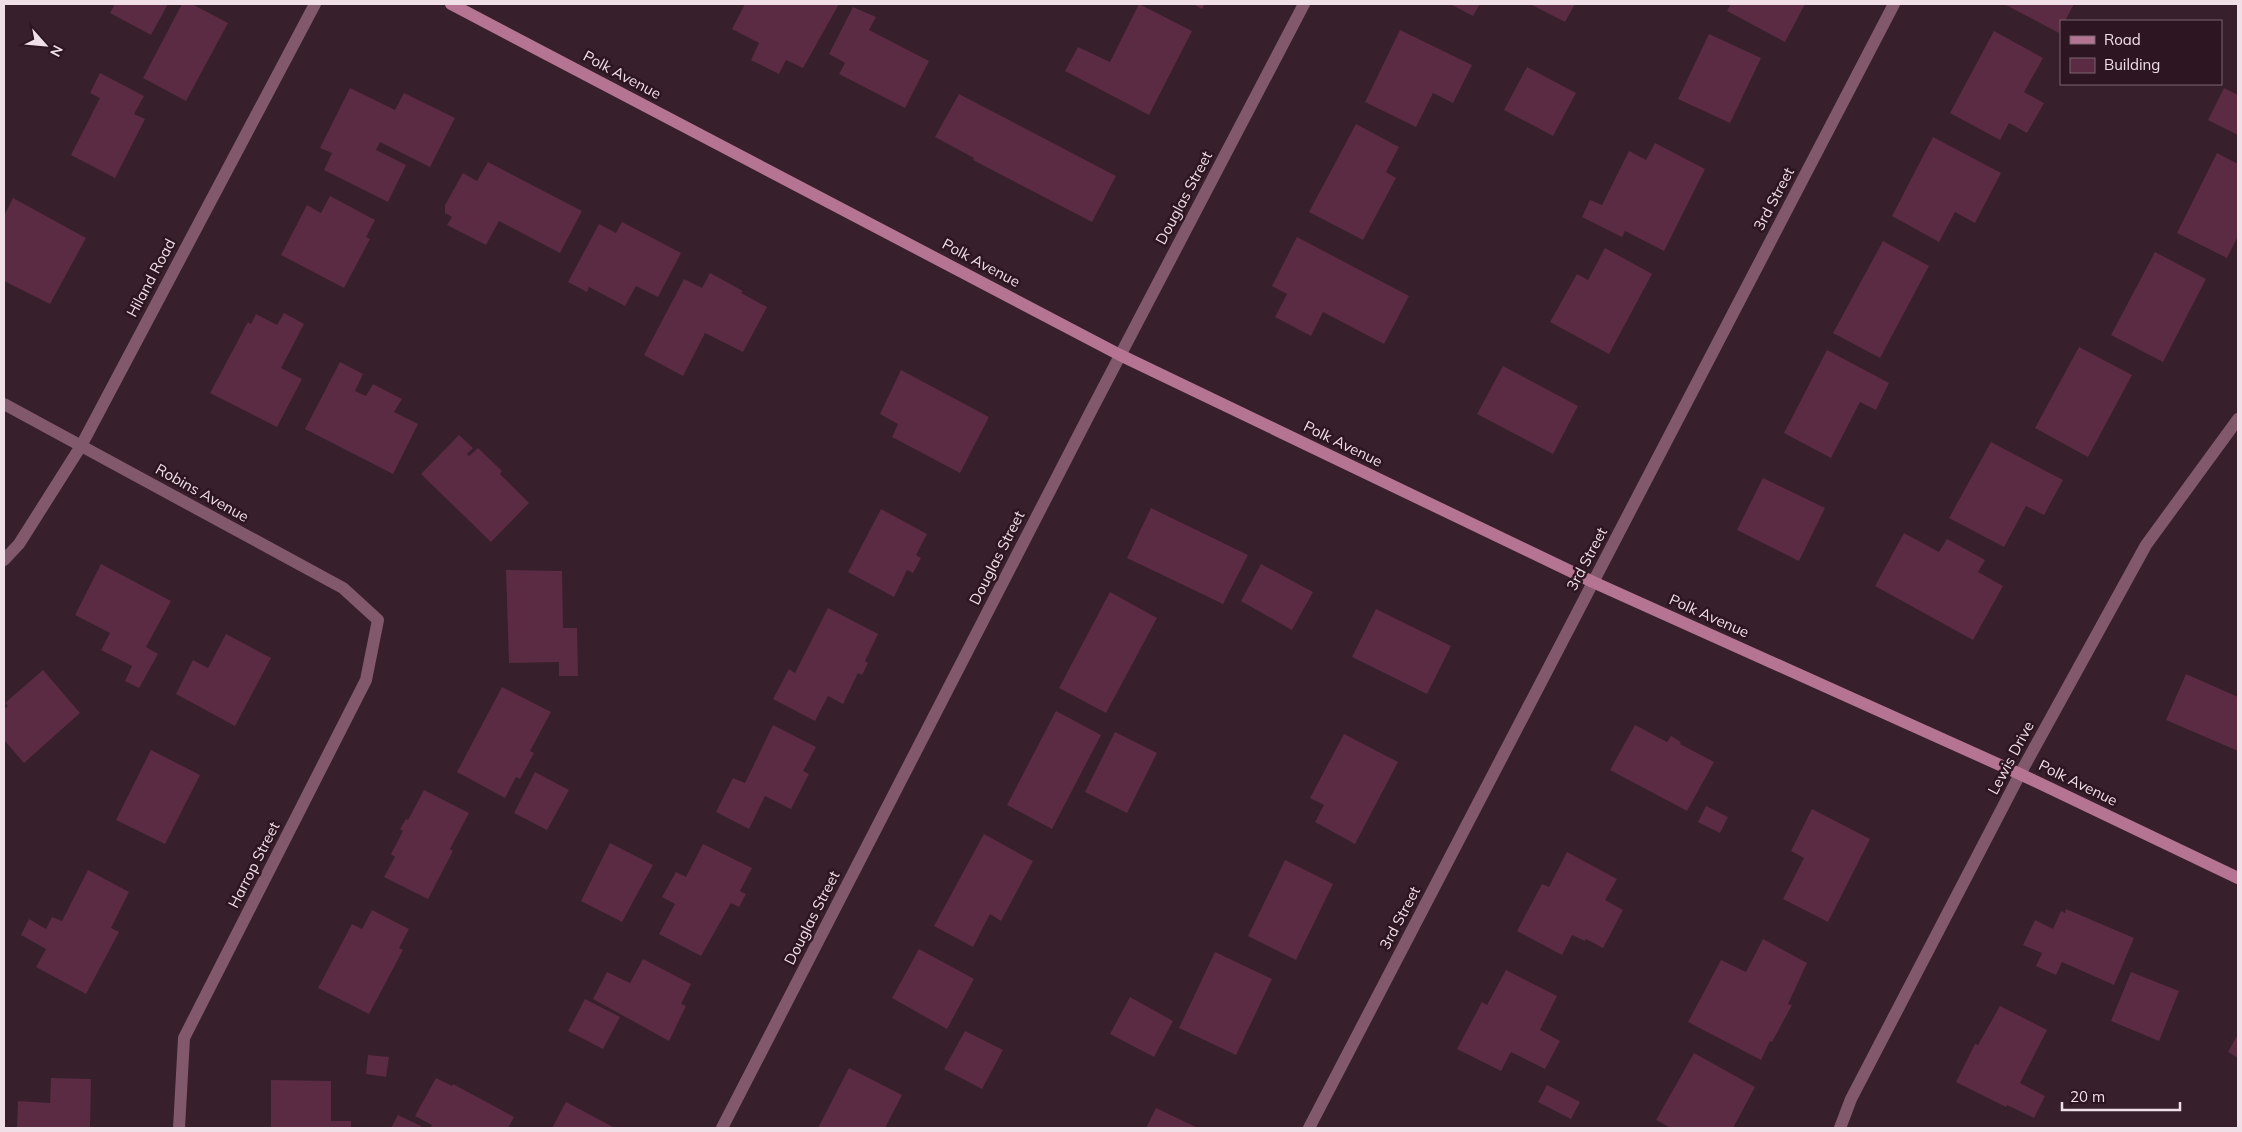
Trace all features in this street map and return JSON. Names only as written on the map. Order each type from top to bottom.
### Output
[{"type":"street","name":"Hiland Road","points":[[4,560],[19,544],[81,446],[315,4]]},
{"type":"street","name":"Polk Avenue","points":[[451,4],[1120,355],[1593,582],[2020,774],[2238,878]]},
{"type":"street","name":"Douglas Street","points":[[722,1128],[1120,355],[1304,4]]},
{"type":"street","name":"3rd Street","points":[[1308,1128],[1894,4]]},
{"type":"street","name":"Robins Avenue","points":[[4,404],[343,588],[378,620]]},
{"type":"street","name":"Lewis Drive","points":[[1840,1128],[1851,1099],[2020,774],[2146,545],[2238,419]]},
{"type":"street","name":"Harrop Street","points":[[179,1128],[184,1038],[366,680],[378,620]]},
{"type":"building","points":[[115,4],[168,4],[151,35],[110,13]]},
{"type":"building","points":[[182,4],[192,4],[228,23],[186,101],[143,78]]},
{"type":"building","points":[[745,4],[839,4],[803,68],[786,60],[779,74],[751,60],[759,43],[732,29]]},
{"type":"building","points":[[1139,4],[1192,31],[1149,115],[1065,71],[1078,47],[1110,62]]},
{"type":"building","points":[[1193,4],[1205,4],[1202,9]]},
{"type":"building","points":[[1450,4],[1480,4],[1473,16]]},
{"type":"building","points":[[1530,4],[1575,4],[1565,22]]},
{"type":"building","points":[[1731,4],[1805,4],[1785,42],[1727,11]]},
{"type":"building","points":[[2004,4],[2074,4],[2066,20],[2060,20],[2059,33]]},
{"type":"building","points":[[853,7],[876,17],[869,30],[929,61],[905,108],[839,74],[845,63],[829,54]]},
{"type":"building","points":[[1400,30],[1472,65],[1453,103],[1433,93],[1416,127],[1365,102]]},
{"type":"building","points":[[1994,31],[2043,58],[2024,92],[2044,103],[2027,133],[2009,123],[2000,140],[1950,113]]},
{"type":"building","points":[[1709,34],[1761,58],[1730,123],[1678,99]]},
{"type":"building","points":[[1527,67],[1576,93],[1553,136],[1504,110]]},
{"type":"building","points":[[100,73],[144,96],[134,114],[145,119],[115,178],[71,155],[100,98],[90,93]]},
{"type":"building","points":[[350,88],[395,110],[404,93],[455,118],[430,167],[380,142],[376,150],[406,165],[388,202],[324,170],[332,153],[320,148]]},
{"type":"building","points":[[2224,88],[2238,95],[2238,135],[2208,120]]},
{"type":"building","points":[[959,94],[1116,176],[1092,222],[973,160],[974,158],[935,137]]},
{"type":"building","points":[[1356,124],[1399,147],[1386,172],[1396,178],[1363,240],[1309,212]]},
{"type":"building","points":[[1933,137],[2001,173],[1975,223],[1955,212],[1939,242],[1892,216]]},
{"type":"building","points":[[1655,143],[1705,169],[1664,251],[1625,231],[1622,237],[1582,217],[1590,200],[1602,205],[1629,151],[1646,160]]},
{"type":"building","points":[[2217,153],[2238,164],[2238,236],[2227,258],[2177,233]]},
{"type":"building","points":[[488,162],[582,211],[560,253],[499,221],[486,245],[447,225],[452,217],[445,213],[445,205],[463,173],[477,181]]},
{"type":"building","points":[[330,196],[375,220],[366,237],[370,239],[344,288],[281,255],[307,205],[321,213]]},
{"type":"building","points":[[13,198],[86,238],[50,304],[4,281],[4,216]]},
{"type":"building","points":[[622,222],[681,253],[658,297],[636,286],[625,306],[589,287],[587,292],[568,282],[599,224],[616,233]]},
{"type":"building","points":[[1297,237],[1409,296],[1384,344],[1323,312],[1311,336],[1275,317],[1287,294],[1272,286]]},
{"type":"building","points":[[1883,241],[1929,266],[1880,358],[1833,333]]},
{"type":"building","points":[[1605,248],[1652,274],[1609,354],[1550,322],[1577,274],[1588,280]]},
{"type":"building","points":[[2155,252],[2206,279],[2163,362],[2111,335]]},
{"type":"building","points":[[710,273],[767,307],[743,352],[705,333],[683,376],[644,355],[684,279],[702,288]]},
{"type":"building","points":[[284,313],[304,324],[281,368],[302,379],[277,427],[210,393],[248,322],[251,324],[256,314],[277,325]]},
{"type":"building","points":[[2079,347],[2132,375],[2088,457],[2035,428]]},
{"type":"building","points":[[1827,350],[1889,383],[1876,410],[1860,402],[1831,458],[1784,433]]},
{"type":"building","points":[[340,362],[363,374],[355,391],[366,396],[373,384],[402,399],[394,412],[418,424],[393,474],[305,429]]},
{"type":"building","points":[[1503,366],[1578,406],[1553,454],[1477,414]]},
{"type":"building","points":[[901,370],[989,417],[960,473],[892,437],[898,424],[880,414]]},
{"type":"building","points":[[459,435],[473,448],[467,454],[469,456],[478,448],[502,471],[500,474],[529,503],[491,542],[421,474]]},
{"type":"building","points":[[1991,442],[2063,480],[2044,515],[2026,506],[2004,547],[1949,518]]},
{"type":"building","points":[[1763,478],[1825,508],[1799,561],[1737,530]]},
{"type":"building","points":[[1151,508],[1248,555],[1223,604],[1127,558]]},
{"type":"building","points":[[881,509],[927,534],[916,555],[921,558],[913,573],[907,570],[894,597],[848,572]]},
{"type":"building","points":[[1904,533],[1939,552],[1947,539],[1985,560],[1978,572],[2003,586],[1973,640],[1875,586]]},
{"type":"building","points":[[101,564],[171,601],[146,647],[158,654],[139,688],[125,681],[132,666],[101,650],[110,633],[75,615]]},
{"type":"building","points":[[1261,564],[1313,592],[1292,630],[1241,601]]},
{"type":"building","points":[[506,570],[562,571],[563,628],[577,628],[578,676],[559,676],[559,662],[509,663]]},
{"type":"building","points":[[1110,592],[1157,618],[1106,713],[1059,688]]},
{"type":"building","points":[[828,608],[878,634],[865,661],[868,663],[862,675],[858,673],[843,704],[828,696],[815,721],[773,699],[789,669],[795,673]]},
{"type":"building","points":[[1376,609],[1451,646],[1427,694],[1352,657]]},
{"type":"building","points":[[226,634],[271,658],[235,726],[176,694],[193,660],[208,668]]},
{"type":"building","points":[[43,670],[80,713],[24,763],[4,740],[4,709],[8,706],[5,703]]},
{"type":"building","points":[[2186,674],[2238,697],[2238,751],[2166,720]]},
{"type":"building","points":[[502,687],[551,712],[530,751],[534,753],[520,779],[516,777],[505,798],[457,772]]},
{"type":"building","points":[[1056,711],[1101,735],[1052,829],[1007,805]]},
{"type":"building","points":[[773,725],[816,747],[803,771],[809,774],[791,809],[765,796],[749,829],[716,812],[733,778],[745,783]]},
{"type":"building","points":[[1635,725],[1667,742],[1671,736],[1681,742],[1680,744],[1714,762],[1687,811],[1610,770]]},
{"type":"building","points":[[1115,732],[1157,753],[1127,813],[1085,792]]},
{"type":"building","points":[[1344,734],[1398,762],[1355,844],[1315,822],[1324,805],[1310,798]]},
{"type":"building","points":[[151,750],[200,775],[165,844],[116,820]]},
{"type":"building","points":[[535,772],[569,790],[547,830],[514,813]]},
{"type":"building","points":[[424,790],[469,813],[450,849],[453,851],[428,899],[384,877],[395,857],[391,854],[403,831],[400,829],[406,819],[408,820]]},
{"type":"building","points":[[1706,806],[1728,817],[1720,833],[1698,822]]},
{"type":"building","points":[[1812,809],[1870,839],[1828,922],[1783,899],[1804,858],[1791,851]]},
{"type":"building","points":[[984,834],[1033,861],[1001,921],[990,914],[973,947],[934,926]]},
{"type":"building","points":[[610,843],[653,865],[622,922],[581,901]]},
{"type":"building","points":[[703,844],[752,868],[740,891],[746,894],[739,907],[731,903],[701,956],[659,934],[675,904],[662,897],[676,872],[686,877]]},
{"type":"building","points":[[1567,852],[1617,879],[1605,900],[1623,910],[1603,948],[1586,939],[1585,941],[1572,935],[1562,955],[1517,931],[1542,884],[1549,887]]},
{"type":"building","points":[[1285,860],[1333,884],[1296,960],[1248,936]]},
{"type":"building","points":[[88,870],[129,892],[111,928],[119,932],[86,994],[36,967],[46,949],[21,935],[29,919],[46,929],[52,917],[62,921]]},
{"type":"building","points":[[2066,909],[2134,938],[2114,985],[2062,962],[2056,975],[2036,966],[2042,953],[2023,945],[2035,920],[2053,929],[2061,911],[2065,913]]},
{"type":"building","points":[[372,910],[409,929],[399,948],[403,950],[369,1014],[318,988],[352,924],[362,929]]},
{"type":"building","points":[[1763,939],[1807,963],[1788,1004],[1792,1005],[1761,1060],[1688,1022],[1721,960],[1746,972]]},
{"type":"building","points":[[919,949],[974,979],[947,1029],[892,998]]},
{"type":"building","points":[[1215,952],[1272,979],[1236,1055],[1179,1028]]},
{"type":"building","points":[[643,959],[691,984],[681,1004],[686,1006],[669,1041],[593,999],[607,972],[630,983]]},
{"type":"building","points":[[1506,970],[1557,996],[1540,1030],[1560,1041],[1545,1069],[1511,1052],[1501,1071],[1457,1049],[1482,1002],[1487,1005]]},
{"type":"building","points":[[2131,972],[2179,991],[2159,1041],[2111,1021]]},
{"type":"building","points":[[1130,997],[1173,1021],[1154,1057],[1110,1034]]},
{"type":"building","points":[[585,999],[620,1017],[603,1049],[568,1031]]},
{"type":"building","points":[[2000,1006],[2047,1030],[2020,1083],[2045,1096],[2034,1118],[2007,1105],[2006,1107],[1956,1082],[1975,1044],[1978,1045]]},
{"type":"building","points":[[965,1031],[1003,1050],[982,1089],[944,1069]]},
{"type":"building","points":[[2238,1034],[2238,1058],[2228,1052]]},
{"type":"building","points":[[1694,1053],[1755,1087],[1733,1128],[1671,1128],[1656,1120]]},
{"type":"building","points":[[368,1055],[389,1057],[386,1077],[366,1074]]},
{"type":"building","points":[[849,1068],[902,1095],[885,1128],[818,1128]]},
{"type":"building","points":[[51,1078],[91,1079],[90,1128],[17,1128],[18,1101],[50,1103]]},
{"type":"building","points":[[436,1078],[452,1086],[453,1084],[514,1117],[508,1128],[430,1128],[432,1125],[415,1116]]},
{"type":"building","points":[[271,1080],[331,1081],[331,1121],[351,1121],[351,1128],[271,1128]]},
{"type":"building","points":[[1547,1085],[1580,1102],[1571,1119],[1538,1102]]},
{"type":"building","points":[[566,1102],[615,1128],[552,1128]]},
{"type":"building","points":[[1156,1108],[1198,1128],[1146,1128]]},
{"type":"building","points":[[398,1115],[421,1126],[420,1128],[391,1128]]}]
